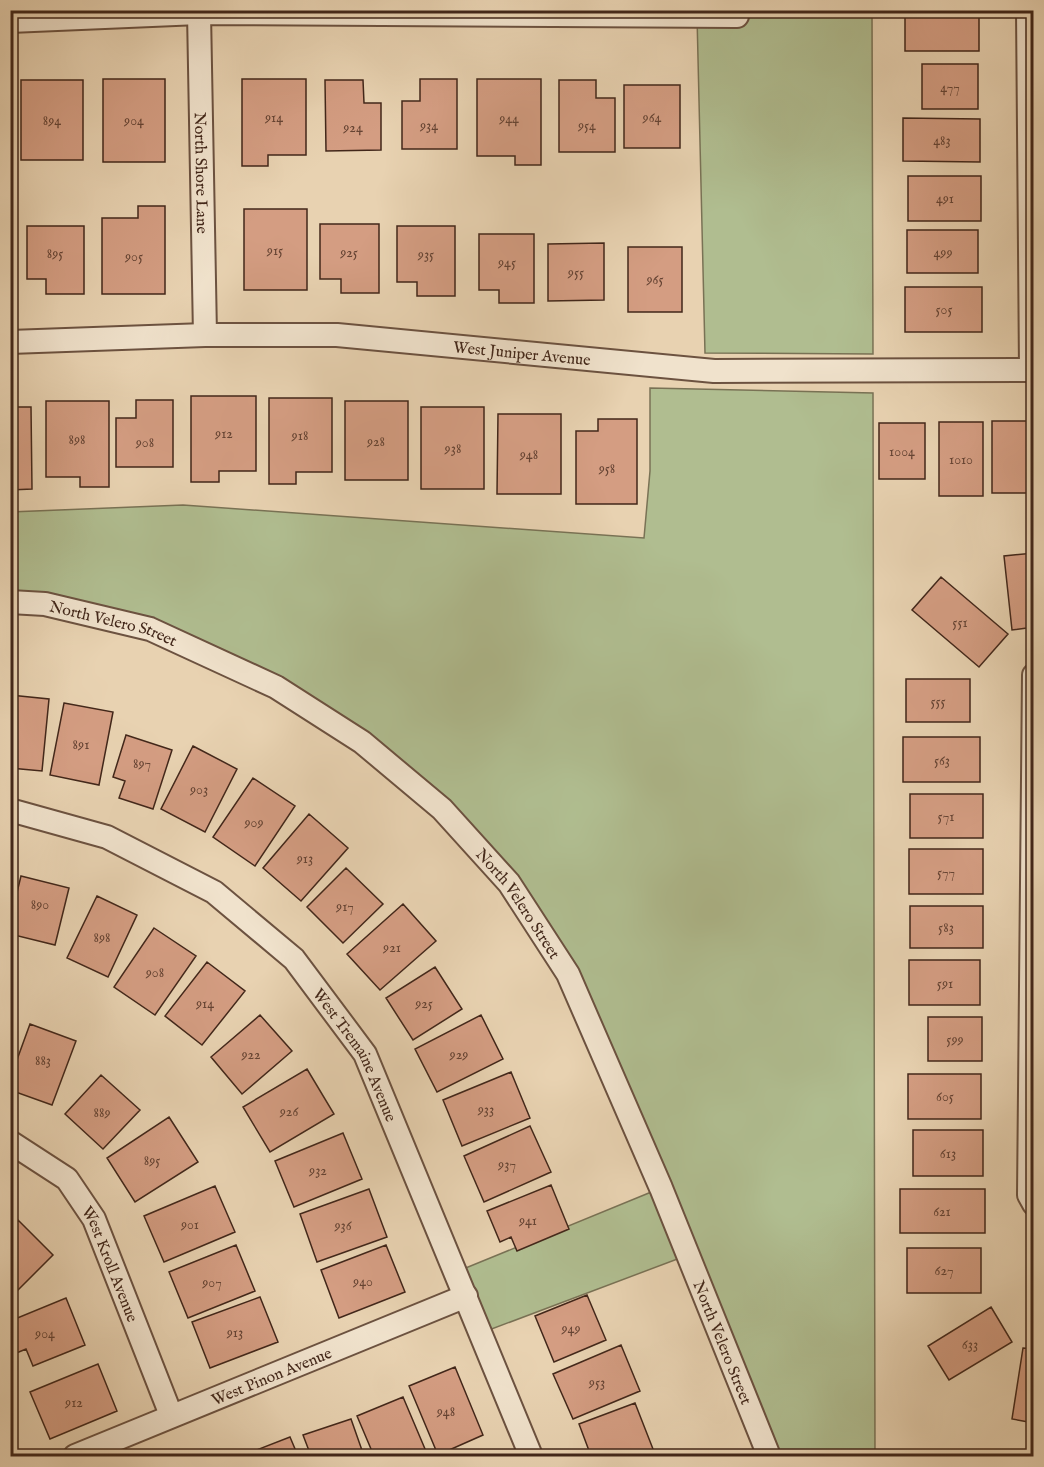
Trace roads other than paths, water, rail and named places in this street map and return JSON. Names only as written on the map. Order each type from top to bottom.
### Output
[{"type":"street","points":[[1028,10],[1031,57],[1032,370]]},
{"type":"street","points":[[10,21],[199,14],[737,13]]},
{"type":"street","name":"North Shore Lane","points":[[199,14],[205,335]]},
{"type":"street","name":"West Juniper Avenue","points":[[10,342],[205,335],[338,335],[714,371],[1032,370]]},
{"type":"street","name":"North Velero Street","points":[[10,602],[45,604],[150,629],[276,687],[362,742],[442,809],[509,883],[568,974],[661,1188],[770,1456]]},
{"type":"street","points":[[1033,675],[1029,1195],[1034,1204]]},
{"type":"street","name":"West Tremaine Avenue","points":[[10,810],[107,837],[214,892],[294,959],[365,1054],[531,1456]]},
{"type":"street","name":"West Kroll Avenue","points":[[10,1142],[67,1179],[94,1220],[171,1415]]},
{"type":"street","name":"West Pinon Avenue","points":[[75,1456],[466,1296]]}]
